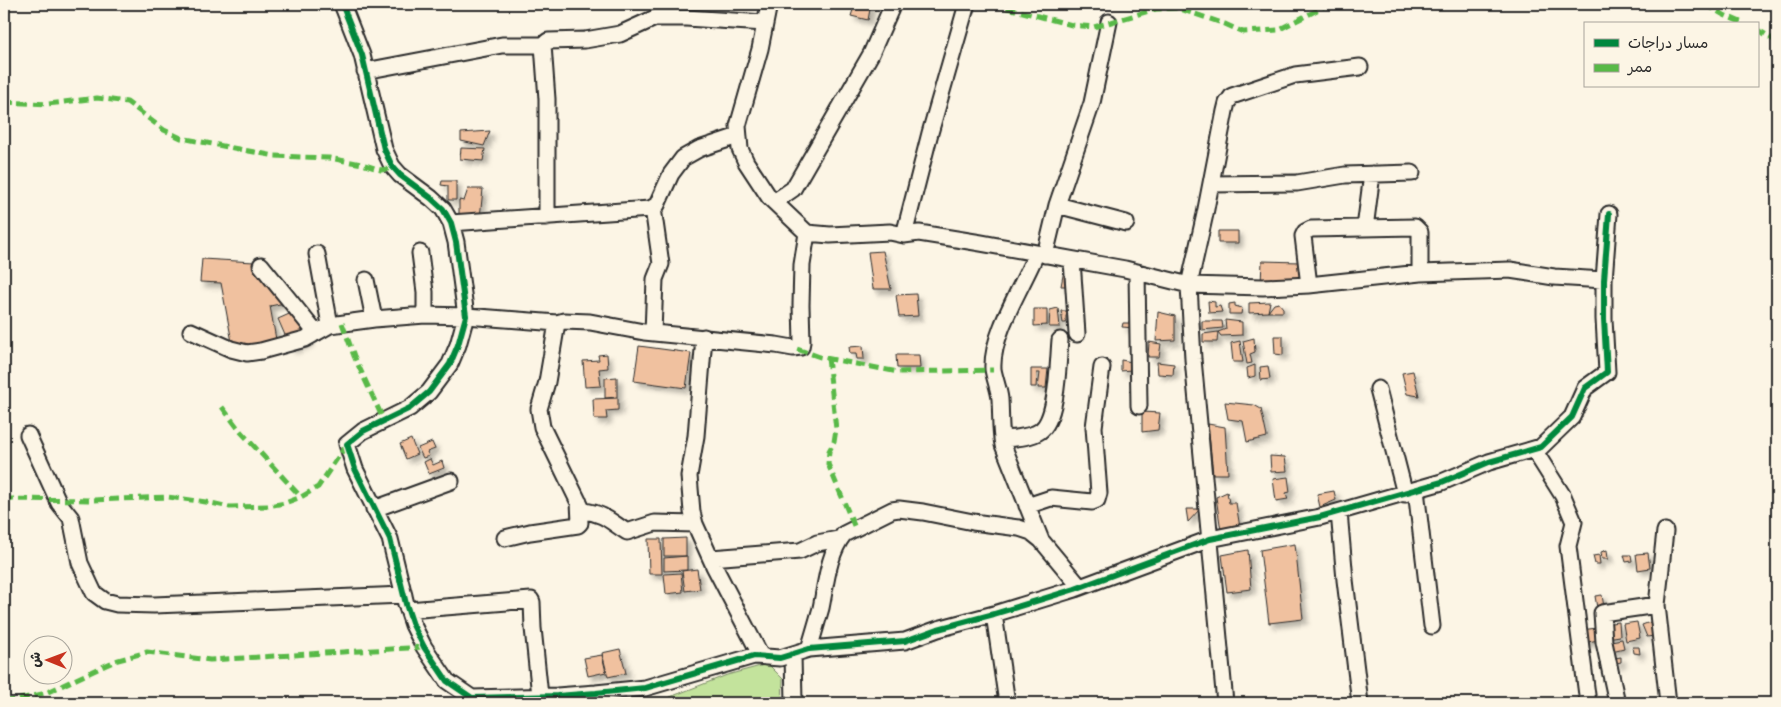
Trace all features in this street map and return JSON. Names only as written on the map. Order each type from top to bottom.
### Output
[{"type":"street","points":[[342,4],[362,55],[384,149],[392,166],[443,209],[450,223],[456,242],[466,316],[458,345],[450,364],[429,392],[410,408],[363,431],[347,444],[355,469],[390,539],[406,602],[424,648],[447,682],[472,698],[495,700],[540,696],[604,698],[645,688],[746,657],[780,658],[809,650],[905,641],[938,629],[994,614],[1113,576],[1210,539],[1339,512],[1442,482],[1507,455],[1534,450],[1546,443],[1572,417],[1585,388],[1607,372],[1604,280],[1609,214]]},
{"type":"street","points":[[768,4],[760,49],[738,126],[740,149],[746,162],[774,202],[806,233],[830,235],[890,232],[904,235],[919,234],[981,243],[1137,272],[1189,285],[1263,287],[1309,285],[1420,273],[1510,270],[1554,277],[1604,280]]},
{"type":"street","points":[[774,202],[793,189],[871,54],[893,4]]},
{"type":"street","points":[[904,235],[930,132],[967,4]]},
{"type":"street","points":[[366,71],[502,45],[543,45],[548,41],[585,40],[620,34],[655,18],[765,23]]},
{"type":"street","points":[[1041,540],[1002,439],[1000,397],[993,370],[995,352],[1000,333],[1041,254],[1092,103],[1109,22]]},
{"type":"street","points":[[543,45],[547,99],[547,217]]},
{"type":"street","points":[[1226,703],[1194,359],[1189,285],[1225,111],[1227,103],[1232,96],[1294,75],[1360,67]]},
{"type":"street","points":[[450,223],[653,208],[657,205],[671,174],[683,158],[699,149],[738,136]]},
{"type":"street","points":[[1211,184],[1297,183],[1345,174],[1412,173]]},
{"type":"street","points":[[1364,228],[1372,174]]},
{"type":"street","points":[[1057,205],[1126,223]]},
{"type":"street","points":[[653,208],[661,264],[655,279],[653,333]]},
{"type":"street","points":[[1309,285],[1303,236],[1305,232],[1311,229],[1415,228],[1420,232],[1420,273]]},
{"type":"street","points":[[191,331],[231,349],[247,353],[306,339],[330,325],[374,319],[466,316],[557,323],[590,322],[653,333],[776,344],[793,348],[801,347],[802,265],[806,233]]},
{"type":"street","points":[[420,253],[425,292],[424,316]]},
{"type":"street","points":[[317,254],[330,325]]},
{"type":"street","points":[[1072,260],[1077,334]]},
{"type":"street","points":[[261,265],[316,333]]},
{"type":"street","points":[[1137,272],[1139,406]]},
{"type":"street","points":[[366,280],[374,319]]},
{"type":"street","points":[[557,323],[547,382],[539,409],[542,426],[583,510],[610,518],[627,532],[655,523],[695,524]]},
{"type":"street","points":[[704,337],[697,431],[689,476],[691,505],[695,524],[739,616],[761,656]]},
{"type":"street","points":[[1002,439],[1031,435],[1042,430],[1049,419],[1055,398],[1060,340]]},
{"type":"street","points":[[1028,506],[1051,498],[1092,502],[1097,500],[1099,493],[1094,427],[1102,367]]},
{"type":"street","points":[[1378,389],[1411,492],[1432,626]]},
{"type":"street","points":[[28,435],[59,503],[71,518],[75,541],[85,576],[94,593],[105,601],[116,604],[154,605],[530,600],[532,602],[532,628],[540,696]]},
{"type":"street","points":[[1534,450],[1563,496],[1574,522],[1568,546],[1588,703]]},
{"type":"street","points":[[374,509],[451,481]]},
{"type":"street","points":[[506,538],[530,532],[578,525],[580,523],[578,502]]},
{"type":"street","points":[[809,650],[830,564],[839,539],[854,528],[892,510],[899,509],[1019,528],[1031,532],[1041,540],[1080,587]]},
{"type":"street","points":[[1339,512],[1347,599],[1360,703]]},
{"type":"street","points":[[1665,532],[1657,604],[1668,703]]},
{"type":"street","points":[[711,558],[800,551],[818,543],[839,539]]},
{"type":"street","points":[[1617,703],[1604,642],[1602,613],[1657,604]]},
{"type":"street","points":[[994,614],[1007,703]]},
{"type":"street","points":[[793,654],[794,703]]},
{"type":"green space","points":[[768,664],[783,679],[782,703],[671,703],[670,697],[727,675]]},
{"type":"building","points":[[855,4],[871,4],[868,20],[851,16]]},
{"type":"building","points":[[490,131],[484,146],[461,141],[461,133]]},
{"type":"building","points":[[461,148],[485,149],[483,161],[460,159]]},
{"type":"building","points":[[442,181],[456,181],[456,200],[448,200],[448,186],[441,185]]},
{"type":"building","points":[[468,189],[483,189],[480,218],[459,218],[459,200],[464,201]]},
{"type":"building","points":[[1218,231],[1238,231],[1238,243],[1218,243]]},
{"type":"building","points":[[883,251],[891,289],[873,289],[868,252]]},
{"type":"building","points":[[202,259],[254,262],[285,303],[270,306],[277,345],[234,353],[221,283],[200,282]]},
{"type":"building","points":[[1262,261],[1300,262],[1300,281],[1261,284]]},
{"type":"building","points":[[1064,270],[1070,272],[1070,286],[1061,286]]},
{"type":"building","points":[[916,294],[918,316],[899,317],[896,295]]},
{"type":"building","points":[[1208,301],[1215,302],[1215,307],[1220,306],[1222,312],[1209,313]]},
{"type":"building","points":[[1270,302],[1268,312],[1249,313],[1249,303]]},
{"type":"building","points":[[1235,303],[1235,306],[1242,308],[1241,314],[1229,314],[1229,304]]},
{"type":"building","points":[[1279,303],[1283,308],[1283,312],[1268,312],[1274,304]]},
{"type":"building","points":[[1058,308],[1060,327],[1049,327],[1050,310]]},
{"type":"building","points":[[1034,309],[1047,309],[1047,325],[1034,326]]},
{"type":"building","points":[[296,311],[309,341],[291,349],[278,319]]},
{"type":"building","points":[[1061,311],[1069,311],[1066,316],[1066,323],[1063,323]]},
{"type":"building","points":[[1158,312],[1175,316],[1175,340],[1156,341]]},
{"type":"building","points":[[1130,317],[1135,317],[1134,328],[1122,327],[1123,323],[1130,323]]},
{"type":"building","points":[[1225,320],[1242,322],[1242,335],[1221,336],[1218,332],[1226,329]]},
{"type":"building","points":[[1202,321],[1222,321],[1223,328],[1202,330]]},
{"type":"building","points":[[1218,332],[1217,342],[1203,342],[1203,334]]},
{"type":"building","points":[[1274,336],[1283,336],[1283,355],[1275,354]]},
{"type":"building","points":[[1254,338],[1255,352],[1250,354],[1252,363],[1247,364],[1243,341]]},
{"type":"building","points":[[1240,341],[1243,362],[1233,362],[1231,343]]},
{"type":"building","points":[[1149,342],[1161,344],[1159,357],[1148,357]]},
{"type":"building","points":[[639,346],[691,353],[686,388],[634,381]]},
{"type":"building","points":[[863,346],[864,359],[857,359],[856,354],[850,354],[849,347]]},
{"type":"building","points":[[607,354],[608,368],[599,369],[601,386],[585,387],[583,361],[599,360],[598,355]]},
{"type":"building","points":[[896,355],[919,355],[920,368],[897,368]]},
{"type":"building","points":[[1121,360],[1132,362],[1131,370],[1121,371]]},
{"type":"building","points":[[1157,362],[1174,364],[1173,375],[1158,374]]},
{"type":"building","points":[[1255,365],[1255,376],[1248,378],[1247,368]]},
{"type":"building","points":[[1268,366],[1270,379],[1261,380],[1260,367]]},
{"type":"building","points":[[1031,369],[1048,369],[1046,388],[1038,388],[1040,373],[1037,373],[1036,387],[1031,387]]},
{"type":"building","points":[[1413,371],[1419,396],[1407,394],[1402,373]]},
{"type":"building","points":[[617,377],[617,397],[605,398],[605,378]]},
{"type":"building","points":[[618,398],[618,410],[606,411],[607,419],[594,419],[593,399]]},
{"type":"building","points":[[1225,402],[1254,405],[1261,409],[1267,437],[1247,442],[1243,421],[1228,419]]},
{"type":"building","points":[[1142,412],[1160,413],[1158,430],[1142,432]]},
{"type":"building","points":[[1208,424],[1225,427],[1228,474],[1213,474]]},
{"type":"building","points":[[411,439],[417,454],[406,459],[400,444]]},
{"type":"building","points":[[432,442],[435,449],[427,452],[429,456],[423,458],[418,448]]},
{"type":"building","points":[[1270,456],[1285,457],[1287,471],[1271,472]]},
{"type":"building","points":[[430,459],[433,465],[442,461],[444,468],[429,474],[424,462]]},
{"type":"building","points":[[1288,477],[1290,492],[1286,493],[1288,499],[1276,501],[1273,479]]},
{"type":"building","points":[[1334,491],[1336,500],[1320,507],[1317,494]]},
{"type":"building","points":[[1227,492],[1229,503],[1236,503],[1240,528],[1221,531],[1216,497]]},
{"type":"building","points":[[1186,509],[1200,509],[1188,522]]},
{"type":"building","points":[[686,538],[686,556],[664,556],[664,539]]},
{"type":"building","points":[[648,539],[661,539],[662,574],[649,574]]},
{"type":"building","points":[[1295,544],[1303,619],[1269,623],[1260,550]]},
{"type":"building","points":[[1248,550],[1251,589],[1227,592],[1222,555]]},
{"type":"building","points":[[1607,550],[1608,559],[1602,559],[1601,552]]},
{"type":"building","points":[[1648,553],[1650,568],[1638,570],[1636,554]]},
{"type":"building","points":[[1599,555],[1600,564],[1595,564],[1593,556]]},
{"type":"building","points":[[1624,555],[1631,555],[1632,561],[1626,562]]},
{"type":"building","points":[[687,556],[687,570],[664,571],[664,558]]},
{"type":"building","points":[[697,569],[700,589],[685,591],[682,571]]},
{"type":"building","points":[[681,573],[683,592],[666,594],[664,574]]},
{"type":"building","points":[[1602,595],[1604,607],[1597,608],[1595,596]]},
{"type":"building","points":[[1619,622],[1620,636],[1607,638],[1603,624]]},
{"type":"building","points":[[1637,622],[1640,638],[1626,641],[1623,624]]},
{"type":"building","points":[[1650,622],[1654,636],[1647,637],[1642,625]]},
{"type":"building","points":[[1597,628],[1598,640],[1583,643],[1581,630]]},
{"type":"building","points":[[1622,639],[1624,648],[1608,652],[1611,641]]},
{"type":"building","points":[[1633,647],[1639,647],[1640,654],[1634,653]]},
{"type":"building","points":[[620,649],[626,673],[608,677],[602,653]]},
{"type":"building","points":[[602,655],[606,672],[588,676],[584,658]]},
{"type":"building","points":[[1621,657],[1621,662],[1613,664],[1615,658]]},
{"type":"marked path","points":[[992,4],[1072,25],[1094,27],[1156,9],[1177,8],[1243,32],[1278,30],[1325,6],[1337,4]]},
{"type":"marked path","points":[[1705,4],[1740,22]]},
{"type":"marked path","points":[[1758,30],[1777,42]]},
{"type":"marked path","points":[[4,102],[48,104],[97,98],[127,102],[164,130],[181,138],[275,156],[329,158],[362,164],[381,170],[394,168]]},
{"type":"marked path","points":[[342,323],[354,356],[384,421]]},
{"type":"marked path","points":[[797,349],[820,357],[898,372],[993,370]]},
{"type":"marked path","points":[[828,358],[836,429],[834,442],[829,451],[828,464],[855,528]]},
{"type":"marked path","points":[[222,407],[241,432],[301,497]]},
{"type":"marked path","points":[[4,499],[94,500],[168,497],[230,507],[268,506],[285,503],[301,497],[318,487],[347,444]]},
{"type":"marked path","points":[[4,701],[46,693],[115,661],[147,652],[210,660],[424,647]]},
{"type":"cycle path","points":[[342,4],[362,55],[384,149],[392,166],[400,175],[443,209],[451,223],[456,242],[466,316],[458,345],[450,364],[429,392],[410,408],[363,431],[347,444],[355,469],[390,539],[413,625],[424,647],[447,681],[472,698],[557,696],[645,688],[754,656],[780,658],[809,649],[905,641],[938,629],[1075,589],[1210,539],[1320,517],[1442,482],[1489,462],[1541,447],[1572,417],[1585,388],[1607,372],[1604,280],[1609,214]]}]
